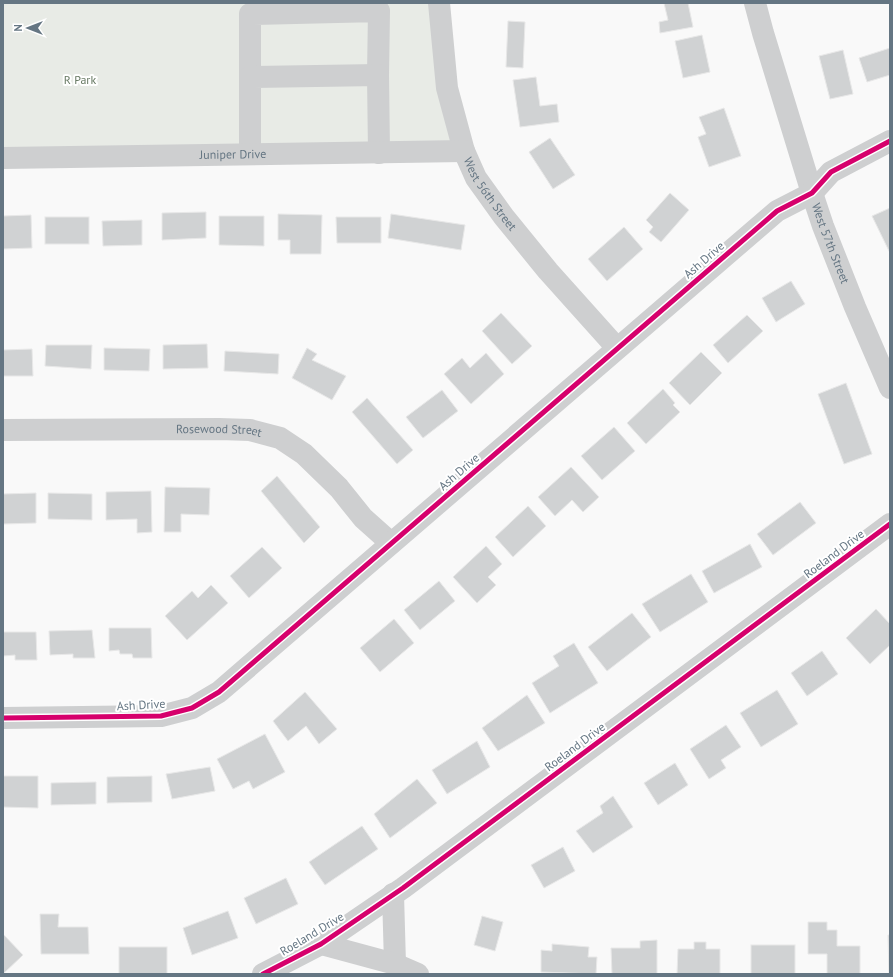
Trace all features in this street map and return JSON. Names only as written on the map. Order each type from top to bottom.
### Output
[{"type":"street","name":"West 56th Street","points":[[439,3],[447,88],[464,151],[476,178],[504,217],[548,271],[617,348]]},
{"type":"street","name":"West 57th Street","points":[[755,3],[812,193],[854,307],[890,388]]},
{"type":"street","points":[[250,154],[250,14],[379,10],[379,153]]},
{"type":"street","points":[[250,77],[378,75]]},
{"type":"street","name":"Ash Drive","points":[[3,718],[160,716],[192,708],[219,692],[777,211],[812,193],[831,172],[890,141]]},
{"type":"street","name":"Juniper Drive","points":[[3,158],[464,151]]},
{"type":"street","name":"Rosewood Street","points":[[3,430],[219,429],[250,430],[280,438],[304,454],[339,488],[364,518],[391,543]]},
{"type":"street","name":"Roeland Drive","points":[[263,974],[321,944],[393,894],[890,524]]},
{"type":"street","points":[[393,894],[395,964]]},
{"type":"street","points":[[321,944],[395,964],[418,974]]},
{"type":"green space","name":"R Park","points":[[3,3],[436,3],[464,151],[3,158]]},
{"type":"building","points":[[664,3],[688,3],[693,27],[660,33],[659,22],[668,20]]},
{"type":"building","points":[[508,21],[525,22],[523,68],[506,67]]},
{"type":"building","points":[[702,35],[710,72],[683,78],[675,41]]},
{"type":"building","points":[[890,48],[890,75],[867,82],[859,58]]},
{"type":"building","points":[[843,50],[853,94],[830,99],[819,56]]},
{"type":"building","points":[[536,77],[540,106],[557,104],[559,122],[520,127],[513,80]]},
{"type":"building","points":[[724,108],[741,156],[709,167],[698,137],[706,134],[699,117]]},
{"type":"building","points":[[550,138],[575,175],[553,189],[529,152]]},
{"type":"building","points":[[670,193],[689,210],[661,242],[649,232],[653,227],[646,220]]},
{"type":"building","points":[[890,208],[890,253],[872,216]]},
{"type":"building","points":[[206,212],[206,238],[162,240],[162,213]]},
{"type":"building","points":[[278,214],[322,215],[321,254],[290,254],[290,240],[278,240]]},
{"type":"building","points":[[391,214],[465,225],[461,250],[388,238]]},
{"type":"building","points":[[31,215],[32,248],[3,249],[3,216]]},
{"type":"building","points":[[219,216],[264,216],[264,246],[219,245]]},
{"type":"building","points":[[45,217],[89,217],[89,244],[45,244]]},
{"type":"building","points":[[336,217],[381,217],[381,243],[337,243]]},
{"type":"building","points":[[142,220],[142,245],[103,246],[102,221]]},
{"type":"building","points":[[624,227],[643,249],[607,281],[588,259]]},
{"type":"building","points":[[791,281],[805,304],[776,322],[762,298]]},
{"type":"building","points":[[501,313],[532,346],[512,364],[482,331]]},
{"type":"building","points":[[747,315],[763,331],[728,363],[713,345]]},
{"type":"building","points":[[207,344],[208,368],[163,369],[163,345]]},
{"type":"building","points":[[46,345],[92,345],[91,369],[45,366]]},
{"type":"building","points":[[104,348],[150,349],[149,371],[104,370]]},
{"type":"building","points":[[307,348],[317,354],[312,360],[346,376],[332,400],[292,378]]},
{"type":"building","points":[[32,349],[33,376],[3,376],[3,350]]},
{"type":"building","points":[[225,351],[279,354],[278,374],[224,371]]},
{"type":"building","points":[[701,352],[722,373],[690,405],[669,383]]},
{"type":"building","points":[[486,353],[504,374],[471,404],[444,374],[462,358],[470,368]]},
{"type":"building","points":[[846,383],[872,454],[844,464],[818,394]]},
{"type":"building","points":[[663,389],[675,403],[673,405],[680,412],[646,444],[627,423]]},
{"type":"building","points":[[442,390],[458,411],[423,438],[406,417]]},
{"type":"building","points":[[367,398],[413,450],[397,464],[352,412]]},
{"type":"building","points":[[614,427],[635,451],[602,480],[581,456]]},
{"type":"building","points":[[571,467],[599,497],[583,512],[572,500],[555,516],[538,497]]},
{"type":"building","points":[[277,476],[320,527],[304,543],[261,491]]},
{"type":"building","points":[[165,487],[210,488],[209,515],[181,514],[181,532],[164,532]]},
{"type":"building","points":[[151,491],[152,532],[137,533],[137,519],[106,520],[106,492]]},
{"type":"building","points":[[36,493],[36,523],[3,524],[3,494]]},
{"type":"building","points":[[48,493],[92,494],[92,520],[48,519]]},
{"type":"building","points":[[800,502],[816,523],[773,555],[757,534]]},
{"type":"building","points":[[528,506],[546,526],[513,557],[495,537]]},
{"type":"building","points":[[750,544],[762,567],[714,593],[702,571]]},
{"type":"building","points":[[486,546],[502,564],[488,577],[496,585],[477,603],[453,577]]},
{"type":"building","points":[[262,547],[282,568],[249,598],[230,576]]},
{"type":"building","points":[[691,574],[708,602],[660,632],[642,604]]},
{"type":"building","points":[[439,581],[455,601],[420,630],[404,610]]},
{"type":"building","points":[[211,585],[228,603],[187,640],[165,616],[192,591],[198,598]]},
{"type":"building","points":[[876,609],[890,624],[890,645],[870,664],[846,638]]},
{"type":"building","points":[[632,613],[651,637],[607,671],[588,647]]},
{"type":"building","points":[[394,619],[414,643],[380,672],[360,648]]},
{"type":"building","points":[[109,628],[151,628],[152,658],[133,658],[132,654],[120,654],[119,650],[109,651]]},
{"type":"building","points":[[92,630],[95,658],[73,658],[73,654],[50,655],[49,631]]},
{"type":"building","points":[[3,632],[36,632],[37,660],[15,660],[15,655],[3,656]]},
{"type":"building","points":[[574,643],[598,683],[550,713],[532,683],[559,666],[553,656]]},
{"type":"building","points":[[822,651],[838,674],[807,696],[791,673]]},
{"type":"building","points":[[777,690],[798,724],[761,747],[740,713]]},
{"type":"building","points":[[305,692],[337,729],[319,744],[306,726],[288,741],[273,721]]},
{"type":"building","points":[[527,695],[545,723],[498,751],[482,728]]},
{"type":"building","points":[[726,725],[741,747],[721,760],[726,768],[709,779],[690,749]]},
{"type":"building","points":[[265,734],[285,772],[253,789],[249,781],[233,789],[217,759]]},
{"type":"building","points":[[477,741],[490,767],[447,794],[432,770]]},
{"type":"building","points":[[675,763],[688,785],[658,805],[644,783]]},
{"type":"building","points":[[210,767],[215,791],[172,799],[166,774]]},
{"type":"building","points":[[3,776],[38,776],[38,808],[3,807]]},
{"type":"building","points":[[152,776],[152,802],[107,803],[107,777]]},
{"type":"building","points":[[417,779],[437,803],[390,838],[374,814]]},
{"type":"building","points":[[96,782],[96,804],[51,805],[51,783]]},
{"type":"building","points":[[613,796],[633,827],[593,853],[576,831],[603,813],[600,806]]},
{"type":"building","points":[[362,826],[378,849],[325,885],[309,862]]},
{"type":"building","points":[[563,847],[575,871],[544,888],[531,865]]},
{"type":"building","points":[[286,878],[298,904],[256,924],[244,898]]},
{"type":"building","points":[[228,911],[238,938],[192,955],[183,928]]},
{"type":"building","points":[[40,914],[59,914],[58,927],[88,927],[89,954],[41,954]]},
{"type":"building","points":[[482,916],[503,922],[495,951],[474,945]]},
{"type":"building","points":[[808,922],[827,922],[827,930],[837,930],[837,946],[860,946],[860,974],[827,974],[827,954],[808,954]]},
{"type":"building","points":[[3,934],[23,955],[3,974]]},
{"type":"building","points":[[888,935],[890,935],[890,974],[889,974]]},
{"type":"building","points":[[657,940],[657,974],[612,974],[611,948],[640,948],[640,941]]},
{"type":"building","points":[[694,942],[706,942],[706,949],[720,949],[720,974],[677,974],[678,949],[694,949]]},
{"type":"building","points":[[552,944],[589,947],[588,957],[597,957],[596,974],[541,972],[541,950],[552,951]]},
{"type":"building","points":[[751,945],[795,945],[795,974],[751,974]]},
{"type":"building","points":[[119,947],[167,947],[167,974],[119,974]]},
{"type":"cycle path","points":[[3,718],[161,716],[192,708],[219,692],[777,211],[812,193],[831,172],[890,141]]},
{"type":"cycle path","points":[[263,974],[321,944],[403,888],[890,524]]}]
